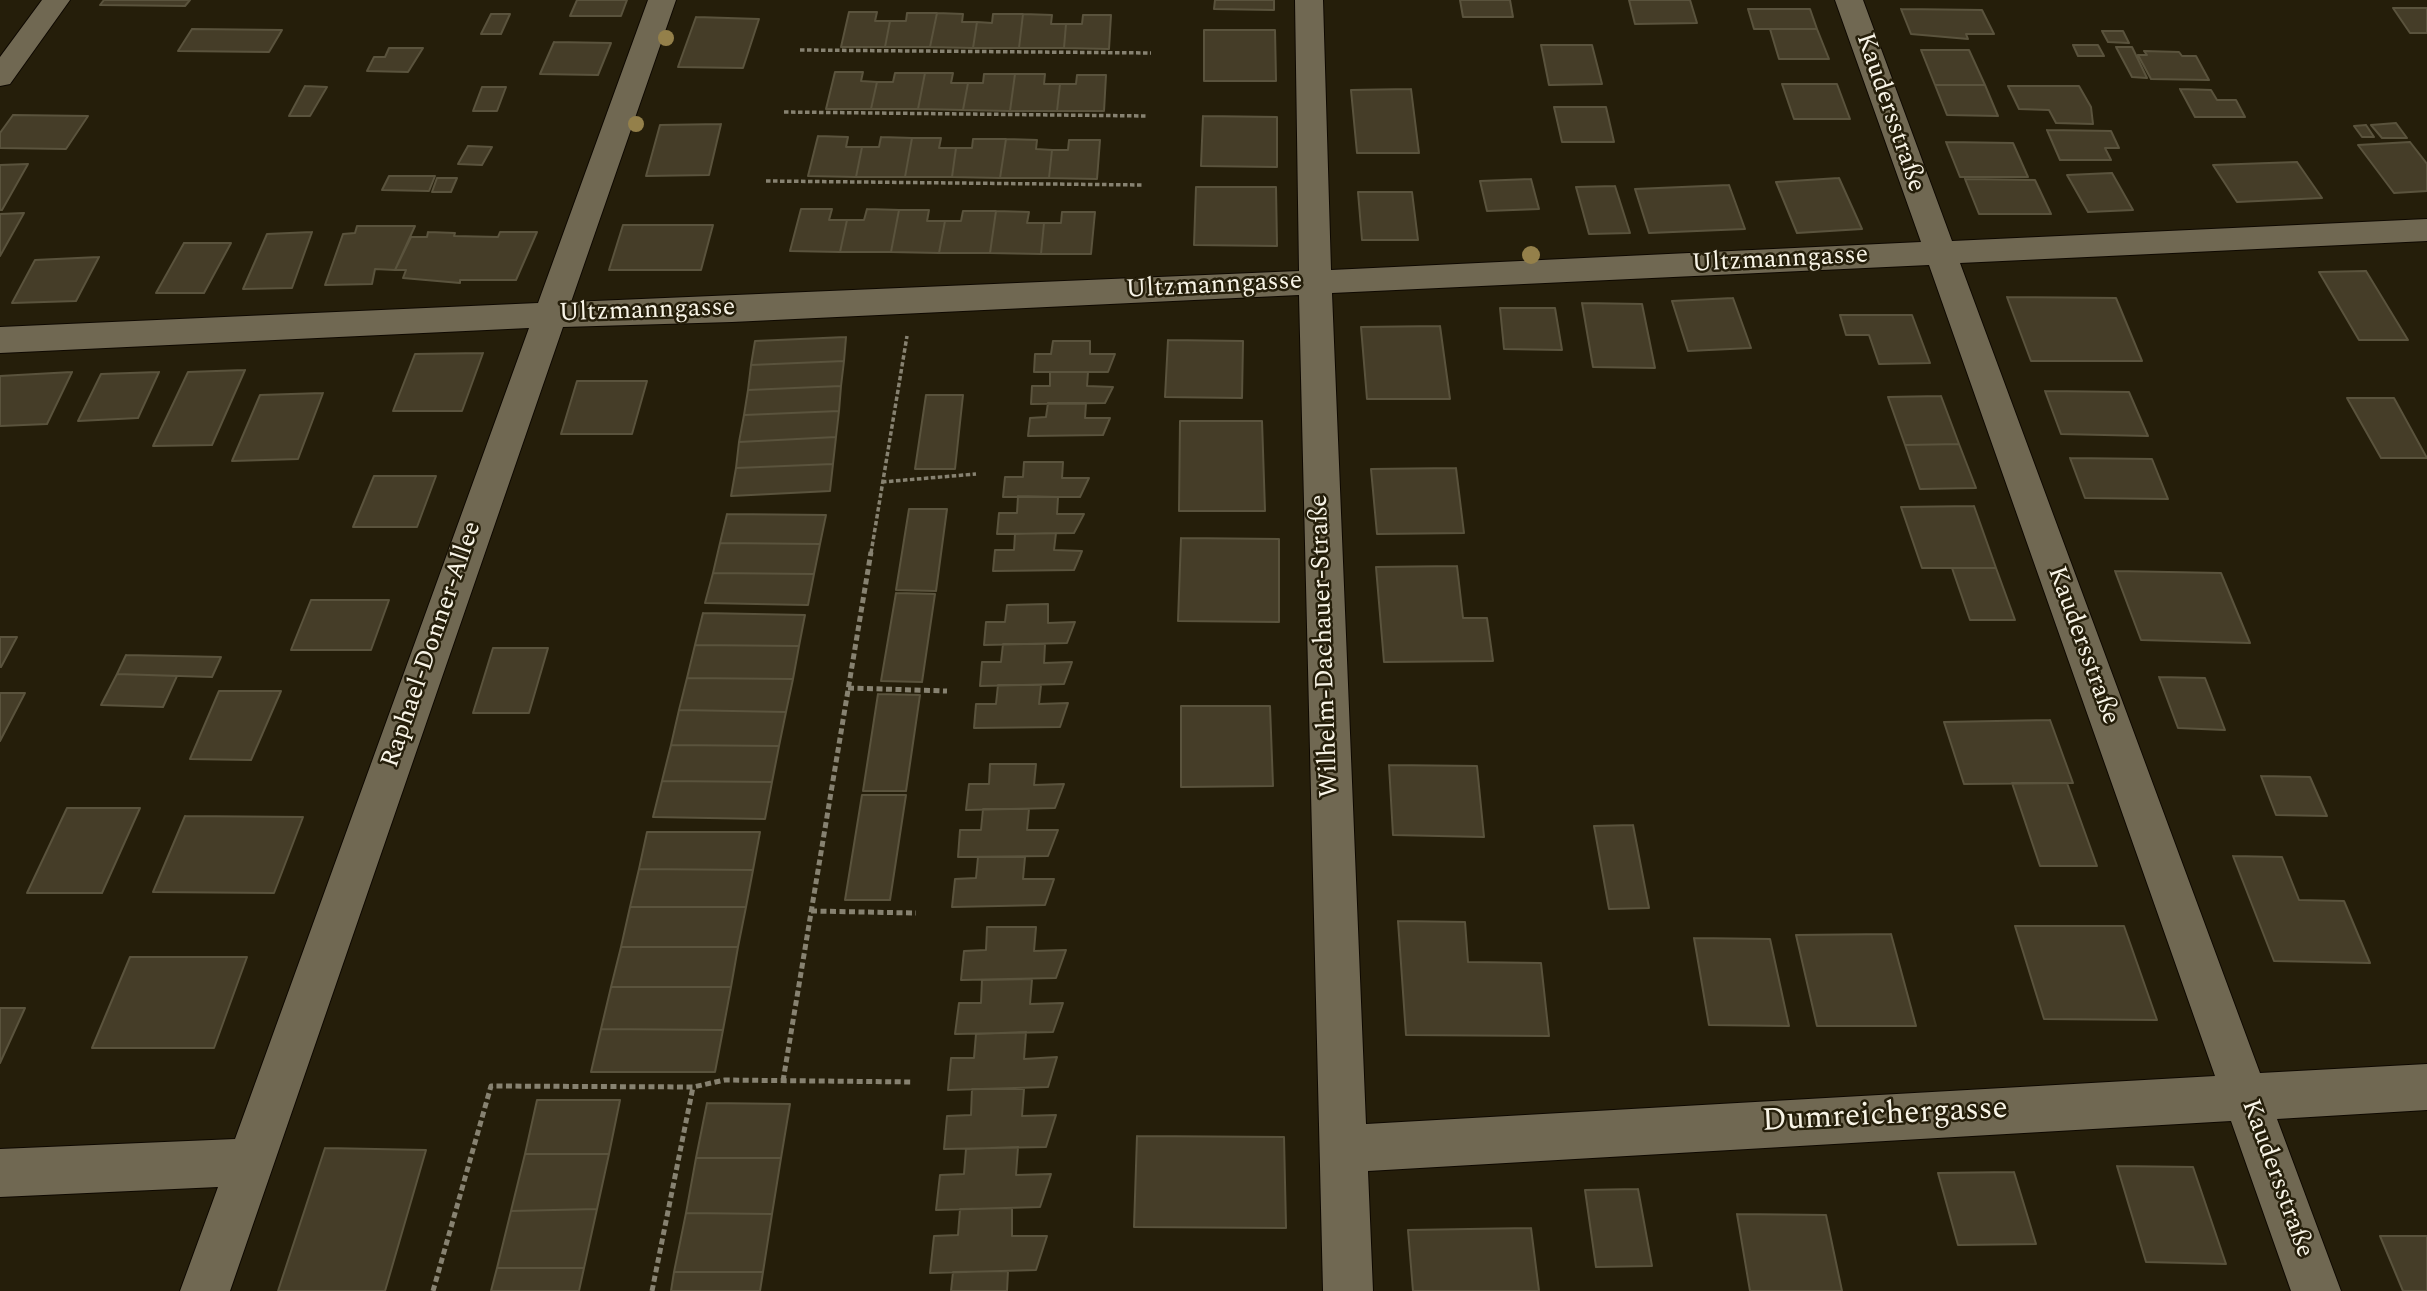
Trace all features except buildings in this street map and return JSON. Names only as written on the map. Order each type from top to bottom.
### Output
[{"type":"street","points":[[0,77],[56,0]]},
{"type":"street","name":"Raphael-Donner-Allee","points":[[205,1291],[662,0]]},
{"type":"street","name":"Wilhelm-Dachauer-Straße","points":[[1309,0],[1315,282],[1348,1291]]},
{"type":"street","name":"Kaudersstraße","points":[[1849,0],[1938,254],[2316,1291]]},
{"type":"street","name":"Ultzmanngasse","points":[[0,340],[550,314],[913,301],[2427,230]]},
{"type":"street","name":"Dumreichergasse","points":[[1342,1149],[2427,1087]]},
{"type":"street","points":[[0,1173],[251,1162]]},
{"type":"path","points":[[800,50],[1152,53]]},
{"type":"path","points":[[784,112],[1148,116]]},
{"type":"path","points":[[766,181],[1144,185]]},
{"type":"path","points":[[783,1081],[913,301]]},
{"type":"path","points":[[882,482],[976,474]]},
{"type":"path","points":[[848,688],[947,691]]},
{"type":"path","points":[[811,911],[916,913]]},
{"type":"path","points":[[433,1291],[491,1086],[693,1087],[725,1080],[913,1082]]},
{"type":"path","points":[[652,1291],[693,1087]]}]
